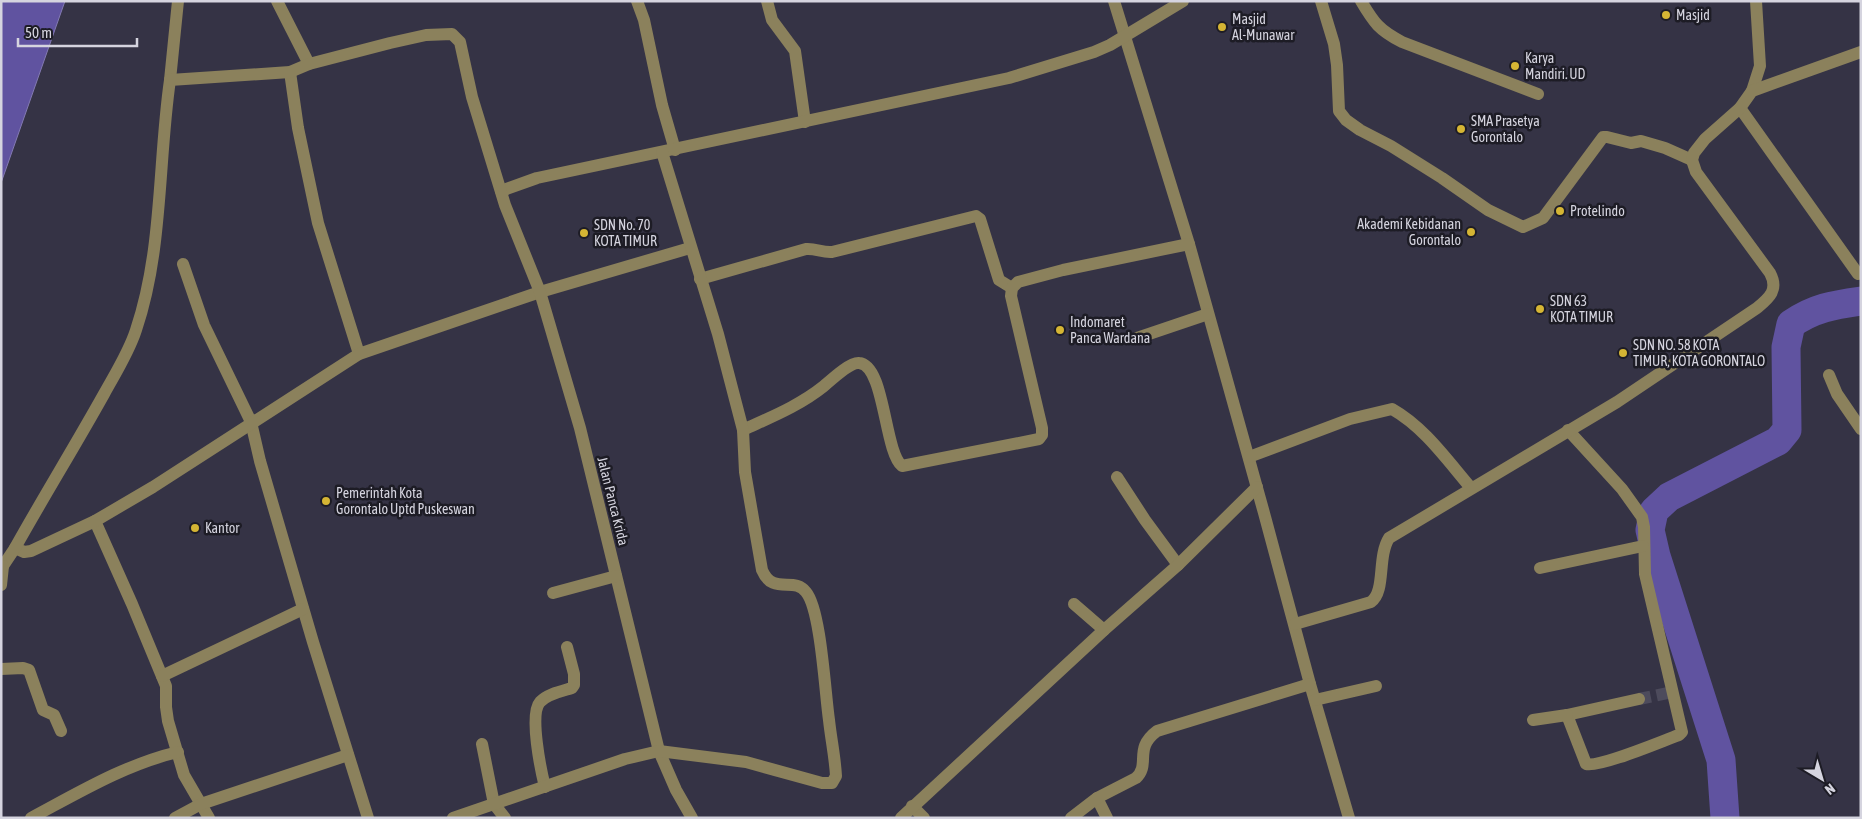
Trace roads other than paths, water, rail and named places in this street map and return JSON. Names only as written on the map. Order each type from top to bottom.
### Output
[{"type":"street","points":[[1,585],[2,567],[91,417],[136,331],[147,289],[156,240],[164,123],[178,1]]},
{"type":"street","points":[[277,1],[309,64]]},
{"type":"street","points":[[637,1],[652,52],[662,105],[675,150]]},
{"type":"street","points":[[767,1],[772,20],[795,51],[805,122]]},
{"type":"street","points":[[1114,1],[1189,244],[1310,684],[1349,818]]},
{"type":"street","points":[[501,191],[537,178],[1010,78],[1094,52],[1183,1]]},
{"type":"street","points":[[1321,1],[1334,44],[1337,65],[1338,111],[1346,120],[1360,130],[1390,146],[1442,178],[1488,210],[1512,223],[1523,227],[1543,218],[1603,138],[1607,137],[1632,143],[1641,141],[1665,148],[1692,160]]},
{"type":"street","points":[[1361,1],[1376,25],[1387,34],[1402,42],[1538,94]]},
{"type":"street","points":[[1295,624],[1365,604],[1375,599],[1380,589],[1384,547],[1388,538],[1617,402],[1757,308],[1772,294],[1774,279],[1696,172],[1692,160],[1694,153],[1705,139],[1740,108],[1752,91],[1760,66],[1756,1]]},
{"type":"street","name":"Jalan Panca Krida","points":[[170,80],[290,72],[309,64],[426,35],[452,34],[460,42],[472,97],[501,191],[540,292],[580,428],[659,751],[676,790],[692,818]]},
{"type":"street","points":[[1752,91],[1861,52]]},
{"type":"street","points":[[290,72],[298,128],[318,223],[359,354]]},
{"type":"street","points":[[1740,108],[1858,274]]},
{"type":"street","points":[[453,818],[625,759],[659,751],[746,762],[822,783],[832,783],[836,776],[818,633],[811,602],[802,587],[770,582],[765,578],[762,570],[745,472],[743,430],[718,334],[662,152]]},
{"type":"street","points":[[700,279],[806,249],[813,248],[832,252],[976,216],[980,218],[999,280],[1012,288]]},
{"type":"street","points":[[743,430],[791,409],[855,363],[860,363],[874,377],[895,454],[902,466],[906,467],[1039,439],[1042,435],[1042,428],[1011,296],[1012,288],[1018,282],[1063,270],[1189,244]]},
{"type":"street","points":[[15,548],[24,552],[31,551],[95,521],[153,487],[359,354],[540,292],[690,248]]},
{"type":"street","points":[[183,264],[204,326],[251,422],[260,461],[303,609],[368,818]]},
{"type":"street","points":[[1137,338],[1208,314]]},
{"type":"street","points":[[1829,374],[1837,394],[1859,425]]},
{"type":"street","points":[[1249,457],[1350,419],[1392,409],[1406,417],[1434,444],[1471,488]]},
{"type":"street","points":[[1567,715],[1584,762],[1590,765],[1679,735],[1682,732],[1645,574],[1642,517],[1622,489],[1568,430]]},
{"type":"street","points":[[1117,477],[1144,520],[1178,565]]},
{"type":"street","points":[[901,818],[1104,630],[1178,565],[1257,487]]},
{"type":"street","points":[[95,521],[166,686],[168,721],[184,775],[209,818]]},
{"type":"street","points":[[1540,568],[1643,546]]},
{"type":"street","points":[[553,593],[616,576]]},
{"type":"street","points":[[1074,604],[1104,630]]},
{"type":"street","points":[[162,676],[303,609]]},
{"type":"street","points":[[545,786],[537,748],[537,706],[547,697],[574,686],[574,674],[567,647]]},
{"type":"street","points":[[1,669],[23,668],[29,670],[43,710],[54,715],[61,732]]},
{"type":"street","points":[[1071,818],[1097,798],[1139,775],[1143,749],[1147,740],[1157,731],[1310,684]]},
{"type":"street","points":[[1315,700],[1376,686]]},
{"type":"street","points":[[1533,720],[1567,715],[1639,699]]},
{"type":"street","points":[[482,744],[494,804],[505,818]]},
{"type":"street","points":[[31,818],[95,783],[162,756],[178,752]]},
{"type":"street","points":[[175,818],[201,804],[348,755]]},
{"type":"street","points":[[1097,798],[1107,818]]},
{"type":"street","points":[[912,806],[924,818]]},
{"type":"waterway","points":[[1725,818],[1721,760],[1656,556],[1650,530],[1654,511],[1669,497],[1778,441],[1787,430],[1786,347],[1791,324],[1808,314],[1824,308],[1861,301]]},
{"type":"tunnel","points":[[1639,699],[1673,692]]},
{"type":"place","name":"Masjid","points":[[1666,15]]},
{"type":"place","name":"Masjid Al-Munawar","points":[[1222,27]]},
{"type":"place","name":"Karya Mandiri. UD","points":[[1515,66]]},
{"type":"place","name":"SMA Prasetya Gorontalo","points":[[1461,129]]},
{"type":"place","name":"Protelindo","points":[[1560,211]]},
{"type":"place","name":"Akademi Kebidanan Gorontalo","points":[[1471,232]]},
{"type":"place","name":"SDN No. 70 KOTA TIMUR","points":[[584,233]]},
{"type":"place","name":"SDN 63 KOTA TIMUR","points":[[1540,309]]},
{"type":"place","name":"Indomaret Panca Wardana","points":[[1060,330]]},
{"type":"place","name":"SDN NO. 58 KOTA TIMUR, KOTA GORONTALO","points":[[1623,353]]},
{"type":"place","name":"Pemerintah Kota Gorontalo Uptd Puskeswan","points":[[326,501]]},
{"type":"place","name":"Kantor","points":[[195,528]]}]
